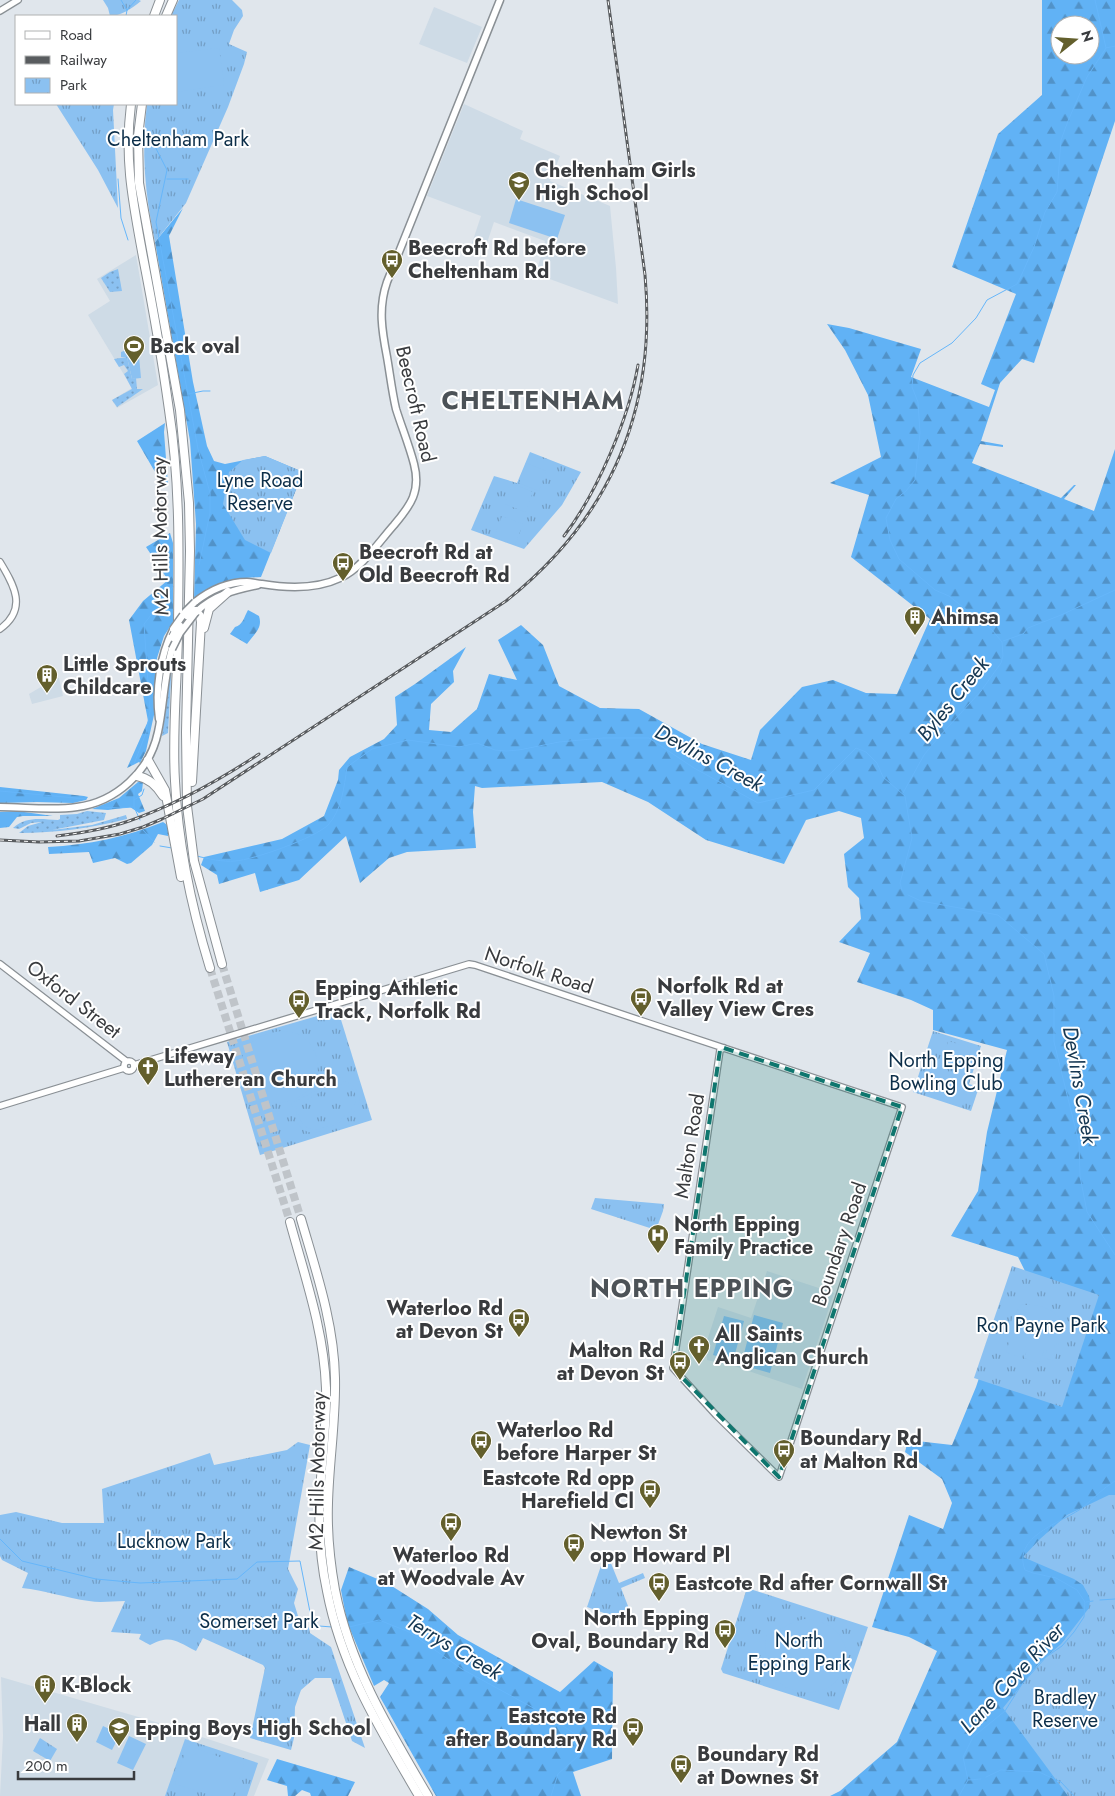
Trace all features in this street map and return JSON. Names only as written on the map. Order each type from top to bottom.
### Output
[{"type":"highway","points":[[154,15],[160,0]]},
{"type":"highway","points":[[166,15],[173,0]]},
{"type":"highway","name":"M2 Hills Motorway","points":[[131,105],[128,143],[130,186],[169,410],[178,495],[179,561],[175,758],[177,838],[188,904],[210,968]]},
{"type":"highway","name":"M2 Hills Motorway","points":[[142,105],[138,152],[142,199],[178,400],[187,480],[190,544],[186,732],[187,806],[194,861],[222,964]]},
{"type":"highway","points":[[199,671],[207,612],[211,606],[228,592]]},
{"type":"highway","points":[[171,636],[192,611],[200,616],[199,671],[192,790],[187,806]]},
{"type":"highway","points":[[148,760],[165,790],[177,838]]},
{"type":"highway","points":[[137,776],[144,777],[158,788],[169,808]]},
{"type":"highway","name":"M2 Hills Motorway","points":[[300,1219],[328,1313],[334,1358],[334,1423],[328,1503],[327,1564],[354,1656],[376,1706],[428,1796]]},
{"type":"highway","name":"M2 Hills Motorway","points":[[290,1222],[318,1325],[324,1366],[326,1408],[320,1503],[331,1608],[346,1659],[369,1709],[419,1796]]},
{"type":"main road","name":"Beecroft Road","points":[[160,722],[158,711],[161,666],[171,636],[183,615],[195,602],[215,589],[235,583],[314,586],[340,578],[349,573],[362,561],[411,504],[416,486],[416,470],[394,397],[381,324],[383,299],[387,282],[500,0]]},
{"type":"main road","name":"Beecroft Road","points":[[0,807],[64,808],[87,806],[115,793],[137,776],[148,760],[156,741],[163,711],[172,649],[180,633],[196,612],[212,599],[228,592],[262,584]]},
{"type":"street","points":[[0,11],[18,0]]},
{"type":"street","points":[[0,562],[14,586],[16,601],[13,615],[0,629]]},
{"type":"street","name":"Oxford Street","points":[[0,964],[125,1064],[131,1061],[134,1065]]},
{"type":"street","name":"Norfolk Road","points":[[134,1065],[466,964],[475,965],[902,1107]]},
{"type":"street","name":"Malton Road","points":[[724,1048],[720,1050],[673,1368],[715,1414],[779,1477]]},
{"type":"street","points":[[0,1106],[125,1064]]},
{"type":"street","name":"Boundary Road","points":[[779,1477],[902,1107]]},
{"type":"highlighted area","points":[[724,1048],[902,1107],[779,1477],[673,1368],[720,1050]]},
{"type":"shaded area","points":[[434,7],[482,27],[467,63],[419,44]]},
{"type":"shaded area","name":"Cheltenham Girls High School","points":[[464,104],[523,131],[520,139],[560,156],[550,181],[610,206],[618,304],[536,274],[545,241],[494,222],[483,255],[470,249],[481,216],[427,196]]},
{"type":"shaded area","points":[[136,255],[158,385],[117,408],[112,400],[132,388],[88,315],[110,301],[97,279]]},
{"type":"shaded area","name":"Little Sprouts Childcare","points":[[59,678],[63,696],[32,704],[29,694]]},
{"type":"shaded area","points":[[767,1271],[834,1293],[802,1389],[734,1366],[707,1360],[706,1344],[718,1307],[751,1318]]},
{"type":"shaded area","name":"Epping Boys High School","points":[[1,1677],[159,1723],[269,1759],[254,1796],[0,1796],[3,1736]]},
{"type":"green space","points":[[103,0],[141,1],[126,12],[118,15],[110,15]]},
{"type":"green space","name":"Cheltenham Park","points":[[179,0],[232,0],[242,10],[243,16],[234,30],[229,44],[247,52],[228,107],[186,203],[155,242],[145,173],[145,121],[147,105],[178,105],[178,15],[172,15]]},
{"type":"green space","points":[[1042,0],[1115,0],[1115,121],[1034,363],[1022,359],[1000,383],[981,441],[1003,445],[1003,447],[980,444],[972,463],[1061,498],[1076,485],[1064,499],[1094,511],[1115,449],[1115,1796],[830,1796],[840,1791],[897,1742],[937,1651],[909,1637],[872,1627],[909,1515],[943,1529],[952,1503],[942,1479],[905,1452],[908,1440],[952,1445],[986,1357],[1032,1285],[1018,1257],[951,1236],[978,1191],[987,1132],[1007,1050],[933,1030],[933,1010],[911,1000],[857,982],[870,953],[839,942],[861,919],[859,898],[848,887],[844,854],[864,838],[861,818],[839,811],[806,820],[784,864],[706,840],[648,802],[602,782],[482,788],[475,786],[473,812],[476,848],[407,852],[389,858],[360,883],[346,836],[299,880],[260,892],[255,873],[219,884],[217,875],[201,865],[204,857],[282,839],[324,816],[338,780],[339,770],[350,757],[384,739],[397,725],[395,697],[466,647],[453,671],[454,682],[431,704],[429,730],[451,732],[477,709],[489,674],[517,680],[498,640],[521,625],[543,645],[559,686],[600,708],[639,709],[702,744],[751,760],[760,730],[802,687],[833,680],[866,693],[897,694],[930,619],[851,557],[869,495],[830,483],[881,457],[868,395],[845,350],[827,324],[849,328],[921,349],[911,377],[989,407],[995,390],[981,384],[1016,294],[952,267],[998,134],[1042,95]]},
{"type":"green space","points":[[219,48],[224,85],[178,92],[178,53]]},
{"type":"green space","points":[[57,105],[114,105],[118,208],[98,170]]},
{"type":"green space","points":[[516,199],[565,215],[557,239],[509,223]]},
{"type":"green space","points":[[183,208],[169,236],[193,382],[207,446],[214,461],[225,464],[265,456],[303,472],[261,577],[242,578],[226,582],[194,599],[196,524],[190,441],[155,242]]},
{"type":"green space","points":[[118,269],[122,291],[110,292],[101,278]]},
{"type":"green space","name":"Back oval","points":[[135,347],[139,356],[141,378],[132,379],[127,357],[121,357],[121,352]]},
{"type":"green space","points":[[127,357],[132,379],[136,378],[137,389],[143,389],[117,407],[112,400],[132,389],[124,374],[128,371],[124,365],[119,367],[114,359]]},
{"type":"green space","points":[[165,423],[168,485],[162,484],[137,441]]},
{"type":"green space","points":[[530,452],[581,472],[562,505],[524,549],[471,530],[494,476],[517,483]]},
{"type":"green space","name":"Lyne Road Reserve","points":[[265,456],[303,472],[271,553],[245,540],[223,504],[229,472],[243,460]]},
{"type":"green space","points":[[526,463],[546,471],[539,491],[519,483]]},
{"type":"green space","points":[[513,484],[533,492],[525,512],[505,504]]},
{"type":"green space","points":[[502,516],[523,524],[515,545],[494,537]]},
{"type":"green space","points":[[170,533],[173,543],[173,622],[164,636],[157,658],[154,715],[146,751],[140,763],[127,768],[148,721],[129,620],[143,601],[168,580],[146,547]]},
{"type":"green space","points":[[248,610],[259,616],[260,624],[247,644],[230,634],[235,627],[242,623]]},
{"type":"green space","points":[[172,661],[168,733],[162,736]]},
{"type":"green space","points":[[138,782],[143,782],[142,791],[138,794],[145,811],[139,813],[130,807],[108,810],[92,809],[119,798]]},
{"type":"green space","points":[[0,787],[88,797],[86,800],[73,803],[0,803]]},
{"type":"green space","points":[[17,811],[53,816],[17,817],[9,827],[0,828],[0,812]]},
{"type":"green space","points":[[87,811],[106,813],[104,820],[52,830],[92,825],[126,815],[127,819],[60,831],[19,833],[28,826],[42,822],[31,823],[19,829],[13,828],[28,820],[58,820],[60,815],[77,814]]},
{"type":"green space","points":[[163,822],[167,826],[168,836],[158,834],[152,845],[131,863],[127,864],[115,858],[93,863],[89,852],[49,854],[48,847],[107,839]]},
{"type":"green space","points":[[338,1010],[372,1120],[260,1155],[227,1042]]},
{"type":"green space","points":[[281,1031],[289,1031],[300,1035],[311,1044],[317,1057],[318,1071],[313,1084],[302,1095],[288,1101],[271,1102],[257,1097],[247,1087],[241,1075],[241,1061],[247,1048],[260,1037]]},
{"type":"green space","name":"North Epping Bowling Club","points":[[933,1031],[981,1046],[969,1084],[979,1087],[971,1111],[913,1092]]},
{"type":"green space","points":[[948,1041],[971,1048],[965,1068],[943,1061]]},
{"type":"green space","points":[[927,1063],[948,1070],[942,1092],[920,1085]]},
{"type":"green space","points":[[342,1076],[343,1081],[356,1089],[359,1097],[358,1106],[351,1115],[319,1132],[309,1132],[300,1126],[296,1120],[297,1106],[293,1108],[291,1104]],"holes":[[[341,1084],[348,1086],[354,1091],[356,1098],[351,1110],[339,1120],[320,1129],[315,1130],[306,1127],[300,1120],[299,1111],[301,1106],[326,1089]]]},
{"type":"green space","points":[[949,1080],[969,1087],[962,1107],[942,1100]]},
{"type":"green space","points":[[595,1198],[664,1204],[656,1230],[591,1209]]},
{"type":"green space","name":"Ron Payne Park","points":[[1012,1266],[1099,1295],[1062,1407],[974,1378]]},
{"type":"green space","points":[[1022,1304],[1050,1310],[1061,1320],[1063,1331],[1065,1332],[1060,1345],[1057,1343],[1054,1347],[1058,1349],[1054,1361],[1044,1358],[1047,1350],[1044,1350],[1039,1364],[1024,1358],[1028,1347],[1026,1346],[1022,1358],[1006,1352],[1012,1333],[1010,1327],[1012,1318]]},
{"type":"green space","points":[[754,1315],[783,1323],[770,1373],[741,1365]]},
{"type":"green space","points":[[724,1316],[744,1321],[733,1361],[713,1355]]},
{"type":"green space","name":"Lucknow Park","points":[[298,1442],[310,1445],[288,1569],[298,1589],[294,1603],[298,1616],[309,1628],[310,1633],[331,1647],[365,1748],[352,1741],[331,1678],[315,1678],[301,1690],[295,1707],[294,1738],[291,1750],[250,1738],[265,1668],[263,1665],[203,1638],[196,1651],[169,1639],[150,1645],[139,1639],[141,1634],[111,1632],[125,1601],[93,1602],[22,1588],[28,1573],[2,1560],[0,1556],[0,1515],[16,1512],[62,1523],[104,1523],[102,1489],[210,1453],[214,1465],[287,1450]]},
{"type":"green space","name":"Bradley Reserve","points":[[1109,1495],[1115,1495],[1115,1796],[1068,1796],[1003,1708],[1039,1663],[1061,1644],[1089,1608],[1090,1601],[1083,1585],[1074,1579],[1023,1557],[1067,1515]]},
{"type":"green space","points":[[606,1551],[619,1583],[643,1573],[645,1578],[621,1588],[635,1624],[587,1607]]},
{"type":"green space","points":[[349,1567],[387,1583],[428,1609],[458,1635],[560,1692],[594,1661],[613,1672],[612,1759],[573,1772],[581,1796],[436,1796],[380,1697],[389,1683],[384,1680],[374,1686],[347,1622],[341,1590]]},
{"type":"green space","name":"North Epping Park","points":[[747,1588],[868,1627],[839,1710],[723,1673],[721,1669]]},
{"type":"green space","points":[[804,1619],[823,1623],[837,1632],[844,1644],[846,1658],[843,1671],[835,1683],[822,1690],[801,1692],[786,1687],[777,1680],[760,1681],[760,1677],[774,1675],[766,1656],[767,1635],[793,1622]]},
{"type":"green space","points":[[103,1726],[120,1734],[112,1750],[96,1742]]},
{"type":"green space","points":[[129,1736],[146,1744],[133,1770],[117,1763]]},
{"type":"green space","points":[[40,1738],[57,1749],[50,1761],[33,1751]]},
{"type":"green space","points":[[185,1739],[258,1763],[247,1796],[165,1796]]},
{"type":"green space","points":[[187,1746],[244,1765],[233,1796],[213,1796],[175,1784]]},
{"type":"green space","points":[[277,1759],[355,1782],[348,1796],[311,1796],[310,1793],[302,1790],[295,1796],[288,1796],[287,1786],[267,1780]]},
{"type":"waterway","points":[[121,0],[127,10]]},
{"type":"waterway","name":"Devlins Creek","points":[[126,15],[127,10],[136,0]]},
{"type":"waterway","name":"Byles Creek","points":[[903,793],[924,755],[981,691],[1001,663],[1003,656],[1002,642],[992,630],[949,596],[935,590],[899,559],[890,540],[886,518],[896,499],[915,480],[920,433],[918,402],[912,387],[913,375],[920,363],[952,343],[976,318],[987,300],[1017,284],[1021,276],[1034,247],[1045,212],[1057,192],[1061,140],[1068,121],[1087,77],[1106,48],[1095,0]]},
{"type":"waterway","points":[[1106,48],[1115,46]]},
{"type":"waterway","name":"Devlins Creek","points":[[147,131],[167,170],[156,222],[198,449],[210,493],[210,513],[199,565]]},
{"type":"waterway","points":[[118,179],[121,218],[128,240]]},
{"type":"waterway","points":[[167,179],[188,179]]},
{"type":"waterway","points":[[188,394],[210,391]]},
{"type":"waterway","name":"Devlins Creek","points":[[134,764],[146,733],[150,711],[144,624],[173,587]]},
{"type":"waterway","points":[[1003,641],[1023,634],[1028,628],[1115,590]]},
{"type":"waterway","name":"Devlins Creek","points":[[197,856],[226,861],[244,860],[283,848],[321,830],[333,819],[339,805],[347,767],[372,749],[408,740],[459,747],[477,743],[495,750],[506,751],[559,742],[603,738],[649,738],[694,768],[758,803],[814,790],[856,748],[866,752],[877,763],[883,777],[905,796],[912,838],[900,883],[902,890]]},
{"type":"waterway","name":"Devlins Creek","points":[[134,788],[134,807],[140,820]]},
{"type":"waterway","points":[[134,800],[142,795],[144,789]]},
{"type":"waterway","points":[[0,791],[86,799]]},
{"type":"waterway","points":[[102,807],[133,807]]},
{"type":"waterway","name":"Devlins Creek","points":[[143,830],[154,842]]},
{"type":"waterway","name":"Devlins Creek","points":[[160,846],[172,848]]},
{"type":"waterway","name":"Devlins Creek","points":[[908,895],[921,901],[998,915],[1044,954],[1054,996],[1054,1042],[1079,1143],[1080,1176],[1087,1212],[1115,1255]]},
{"type":"waterway","name":"Lane Cove River","points":[[959,1796],[968,1780],[963,1757],[973,1737],[1005,1711],[1022,1684],[1046,1657],[1062,1646],[1084,1617],[1085,1602],[1077,1590],[1056,1578],[1025,1570],[1023,1558],[1025,1548],[1041,1532],[1082,1508],[1115,1481]]},
{"type":"waterway","name":"Terrys Creek","points":[[0,1539],[22,1561],[96,1579],[140,1583],[237,1579],[257,1562],[300,1561],[310,1612],[319,1626],[332,1627]]},
{"type":"waterway","points":[[1100,1600],[1115,1599]]},
{"type":"waterway","points":[[1086,1602],[1093,1601]]},
{"type":"waterway","name":"Terrys Creek","points":[[349,1627],[379,1620],[409,1632],[462,1669],[548,1716],[581,1738],[578,1756],[558,1774],[551,1796]]},
{"type":"waterway","points":[[986,1777],[1001,1770],[1039,1772],[1061,1782],[1074,1796]]},
{"type":"waterway","points":[[968,1780],[981,1779]]},
{"type":"tunnel","points":[[222,964],[301,1219]]},
{"type":"tunnel","points":[[210,968],[290,1222]]},
{"type":"railway","points":[[0,840],[39,842],[79,841],[120,834],[162,819],[203,799],[506,601],[543,568],[574,533],[600,496],[620,457],[634,415],[643,371],[647,324],[645,275],[608,0]]},
{"type":"railway","points":[[564,536],[588,499],[610,454],[634,386],[638,365]]},
{"type":"railway","points":[[57,836],[120,824],[146,815],[196,792],[259,754]]},
{"type":"place","name":"Cheltenham Girls High School","points":[[519,201]]},
{"type":"place","name":"Beecroft Rd before Cheltenham Rd","points":[[392,279]]},
{"type":"place","name":"Back oval","points":[[134,365]]},
{"type":"place","name":"Beecroft Rd at Old Beecroft Rd","points":[[343,582]]},
{"type":"place","name":"Ahimsa","points":[[915,636]]},
{"type":"place","name":"Little Sprouts Childcare","points":[[47,694]]},
{"type":"place","name":"Norfolk Rd at Valley View Cres","points":[[641,1017]]},
{"type":"place","name":"Epping Athletic Track, Norfolk Rd","points":[[299,1019]]},
{"type":"place","name":"Lifeway Luthereran Church","points":[[148,1086]]},
{"type":"place","name":"North Epping Family Practice","points":[[658,1254]]},
{"type":"place","name":"Waterloo Rd at Devon St","points":[[519,1338]]},
{"type":"place","name":"All Saints Anglican Church","points":[[699,1365]]},
{"type":"place","name":"Malton Rd at Devon St","points":[[680,1381]]},
{"type":"place","name":"Waterloo Rd before Harper St","points":[[481,1460]]},
{"type":"place","name":"Boundary Rd at Malton Rd","points":[[784,1469]]},
{"type":"place","name":"Eastcote Rd opp Harefield Cl","points":[[650,1509]]},
{"type":"place","name":"Waterloo Rd at Woodvale Av","points":[[451,1542]]},
{"type":"place","name":"Newton St opp Howard Pl","points":[[574,1563]]},
{"type":"place","name":"Eastcote Rd after Cornwall St","points":[[659,1602]]},
{"type":"place","name":"North Epping Oval, Boundary Rd","points":[[725,1649]]},
{"type":"place","name":"K-Block","points":[[45,1704]]},
{"type":"place","name":"Hall","points":[[77,1743]]},
{"type":"place","name":"Epping Boys High School","points":[[119,1747]]},
{"type":"place","name":"Eastcote Rd after Boundary Rd","points":[[633,1747]]},
{"type":"place","name":"Boundary Rd at Downes St","points":[[681,1784]]},
{"type":"district","name":"CHELTENHAM","points":[[533,400]]},
{"type":"district","name":"NORTH EPPING","points":[[692,1288]]},
{"type":"park label","name":"Somerset Park","points":[[259,1621]]}]
